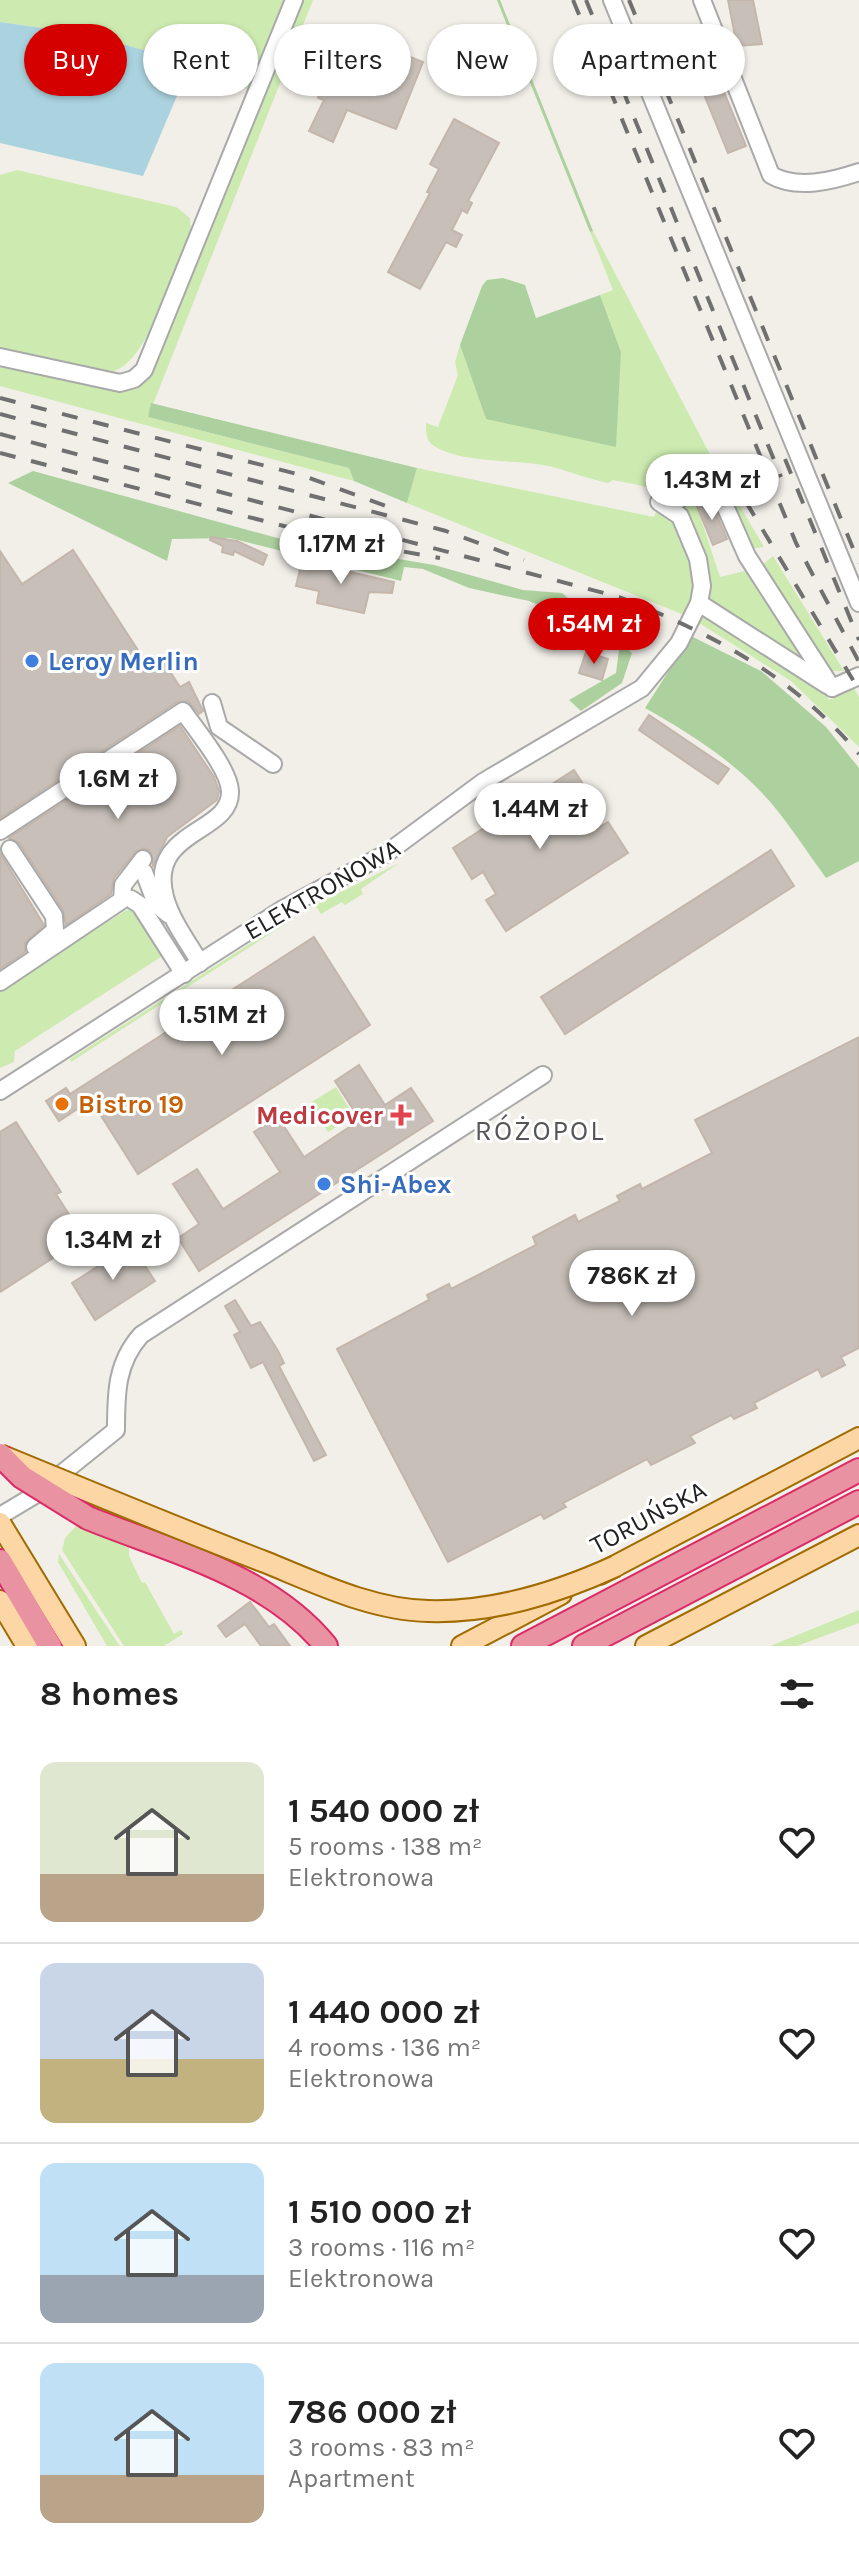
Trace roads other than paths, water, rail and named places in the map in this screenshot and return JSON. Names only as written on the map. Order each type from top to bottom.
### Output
[{"type":"highway","points":[[0,1455],[22,1477],[88,1518],[262,1591],[299,1617],[326,1646]]},
{"type":"highway","points":[[523,1646],[859,1470]]},
{"type":"highway","points":[[584,1646],[859,1502]]},
{"type":"highway","points":[[0,1561],[50,1646]]},
{"type":"main road","name":"TORUŃSKA","points":[[462,1646],[859,1438]]},
{"type":"main road","points":[[0,1455],[166,1524],[388,1606],[426,1611],[484,1608],[544,1594],[616,1566]]},
{"type":"main road","points":[[0,1523],[75,1646]]},
{"type":"main road","points":[[646,1646],[859,1535]]},
{"type":"main road","points":[[0,1601],[27,1646]]},
{"type":"street","points":[[0,357],[120,383],[134,379],[144,370],[294,0]]},
{"type":"street","points":[[612,0],[859,603]]},
{"type":"street","points":[[702,0],[771,175],[783,181],[817,182],[859,172]]},
{"type":"street","points":[[699,486],[714,486],[718,490],[747,556],[832,688],[699,603],[702,586],[698,559],[680,516],[665,505],[699,486]]},
{"type":"street","name":"ELEKTRONOWA","points":[[0,1091],[283,909],[387,853],[483,782],[642,688],[679,643],[699,603]]},
{"type":"street","points":[[832,688],[859,676]]},
{"type":"street","points":[[212,703],[219,727],[273,764]]},
{"type":"street","points":[[0,831],[183,711],[227,779],[231,793],[225,811],[177,844],[165,864],[160,896],[151,922]]},
{"type":"street","points":[[0,970],[45,941],[55,930],[54,916],[10,849]]},
{"type":"street","points":[[0,982],[122,900],[123,885],[144,865],[200,963]]},
{"type":"street","points":[[131,899],[151,922],[184,974]]},
{"type":"street","points":[[0,1516],[35,1495],[116,1430],[121,1366],[128,1349],[141,1335],[543,1075]]},
{"type":"water","points":[[0,22],[24,25],[24,96],[127,96],[127,45],[143,50],[143,96],[177,96],[143,176],[0,143]]},
{"type":"railway","points":[[573,0],[796,543],[859,662]]},
{"type":"railway","points":[[586,0],[781,477]]},
{"type":"railway","points":[[629,0],[859,563]]},
{"type":"railway","points":[[0,398],[301,475],[386,506]]},
{"type":"railway","points":[[0,414],[446,531],[524,560]]},
{"type":"railway","points":[[0,434],[619,597],[687,626],[750,660],[807,702],[859,754]]},
{"type":"railway","points":[[0,453],[338,540],[440,558]]},
{"type":"railway","points":[[785,459],[859,640]]},
{"type":"railway","points":[[746,502],[859,690]]},
{"type":"place","name":"Leroy Merlin","points":[[32,661]]},
{"type":"place","name":"Bistro 19","points":[[62,1104]]},
{"type":"place","name":"Medicover","points":[[401,1115]]},
{"type":"place","name":"Shi-Abex","points":[[324,1184]]},
{"type":"district","name":"RÓŻOPOL","points":[[540,1130]]}]
